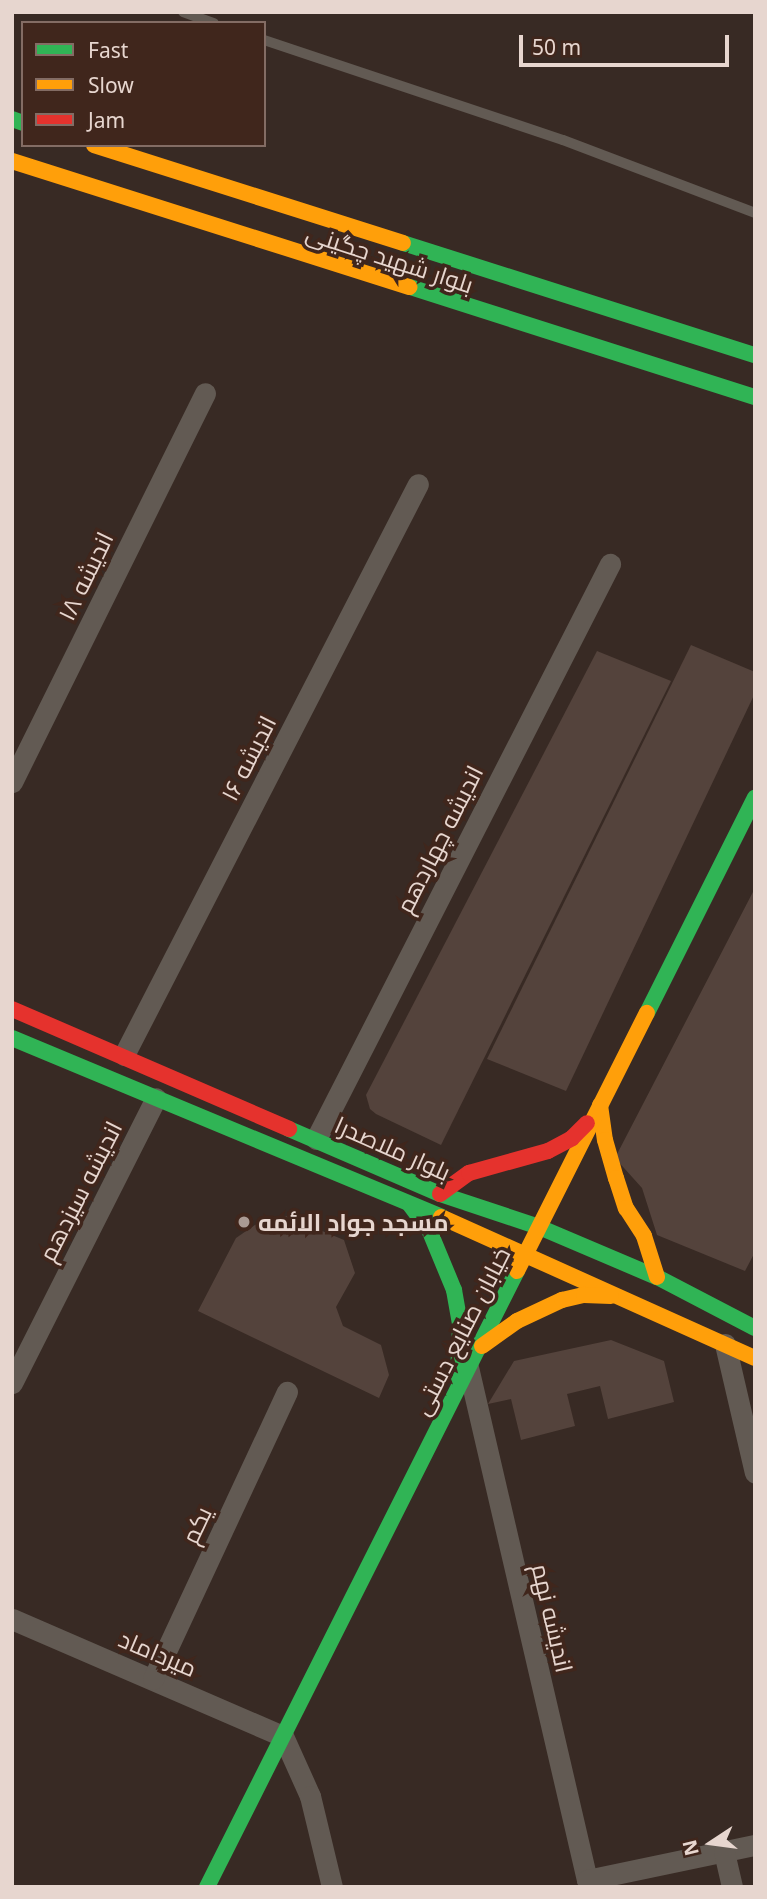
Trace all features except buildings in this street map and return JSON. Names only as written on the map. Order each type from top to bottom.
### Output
[{"type":"street","name":"بلوار شهید چگینی","points":[[100,147],[755,355]]},
{"type":"street","name":"بلوار شهید چگینی","points":[[12,162],[755,397]]},
{"type":"street","name":"اندیشه ۱۸","points":[[12,782],[205,393]]},
{"type":"street","name":"اندیشه ۱۶","points":[[124,1055],[418,484]]},
{"type":"street","name":"اندیشه چهاردهم","points":[[316,1139],[610,564]]},
{"type":"street","name":"خیابان صنایع دستی","points":[[207,1887],[755,797]]},
{"type":"street","name":"بلوار ملاصدرا","points":[[12,1009],[124,1055],[440,1194],[539,1227],[657,1278],[754,1326]]},
{"type":"street","name":"بلوار ملاصدرا","points":[[12,1038],[526,1253],[755,1358]]},
{"type":"street","name":"اندیشه سیزدهم","points":[[12,1383],[156,1098]]},
{"type":"street","points":[[440,1194],[468,1173],[548,1151],[572,1138],[597,1110]]},
{"type":"street","points":[[597,1110],[626,1208],[644,1236],[657,1278]]},
{"type":"street","points":[[409,1204],[430,1232],[454,1290],[460,1325],[457,1391]]},
{"type":"street","points":[[473,1359],[516,1321],[562,1300],[584,1295],[619,1296]]},
{"type":"street","points":[[725,1344],[755,1473]]},
{"type":"street","name":"اندیشه نهم","points":[[473,1359],[587,1880],[724,1852]]},
{"type":"street","name":"یکم","points":[[153,1679],[287,1392]]},
{"type":"street","name":"میرداماد","points":[[12,1619],[283,1736]]},
{"type":"street","points":[[283,1736],[310,1796],[332,1887]]},
{"type":"street","points":[[732,1887],[724,1852],[755,1845]]},
{"type":"lane","points":[[183,12],[208,21]]},
{"type":"lane","points":[[266,41],[563,140],[755,213]]},
{"type":"traffic: fast","points":[[12,119],[21,122]]},
{"type":"traffic: fast","points":[[403,243],[755,355]]},
{"type":"traffic: fast","points":[[410,287],[755,397]]},
{"type":"traffic: fast","points":[[647,1013],[755,797]]},
{"type":"traffic: fast","points":[[12,1038],[441,1217]]},
{"type":"traffic: fast","points":[[289,1129],[440,1194],[539,1227],[657,1277],[755,1328]]},
{"type":"traffic: fast","points":[[410,1205],[430,1232],[454,1290],[460,1325],[458,1377]]},
{"type":"traffic: fast","points":[[207,1887],[517,1271]]},
{"type":"traffic: slow","points":[[100,147],[403,243]]},
{"type":"traffic: slow","points":[[12,161],[410,287]]},
{"type":"traffic: slow","points":[[517,1271],[647,1013]]},
{"type":"traffic: slow","points":[[600,1105],[605,1140],[616,1178],[626,1208],[644,1236],[657,1277]]},
{"type":"traffic: slow","points":[[441,1217],[755,1358]]},
{"type":"traffic: slow","points":[[482,1346],[517,1321],[562,1300],[584,1295],[611,1296]]},
{"type":"traffic: jam","points":[[12,1009],[289,1129]]},
{"type":"traffic: jam","points":[[440,1194],[469,1173],[548,1151],[572,1138],[587,1123]]},
{"type":"place","name":"مسجد جواد الائمه","points":[[244,1222]]}]
